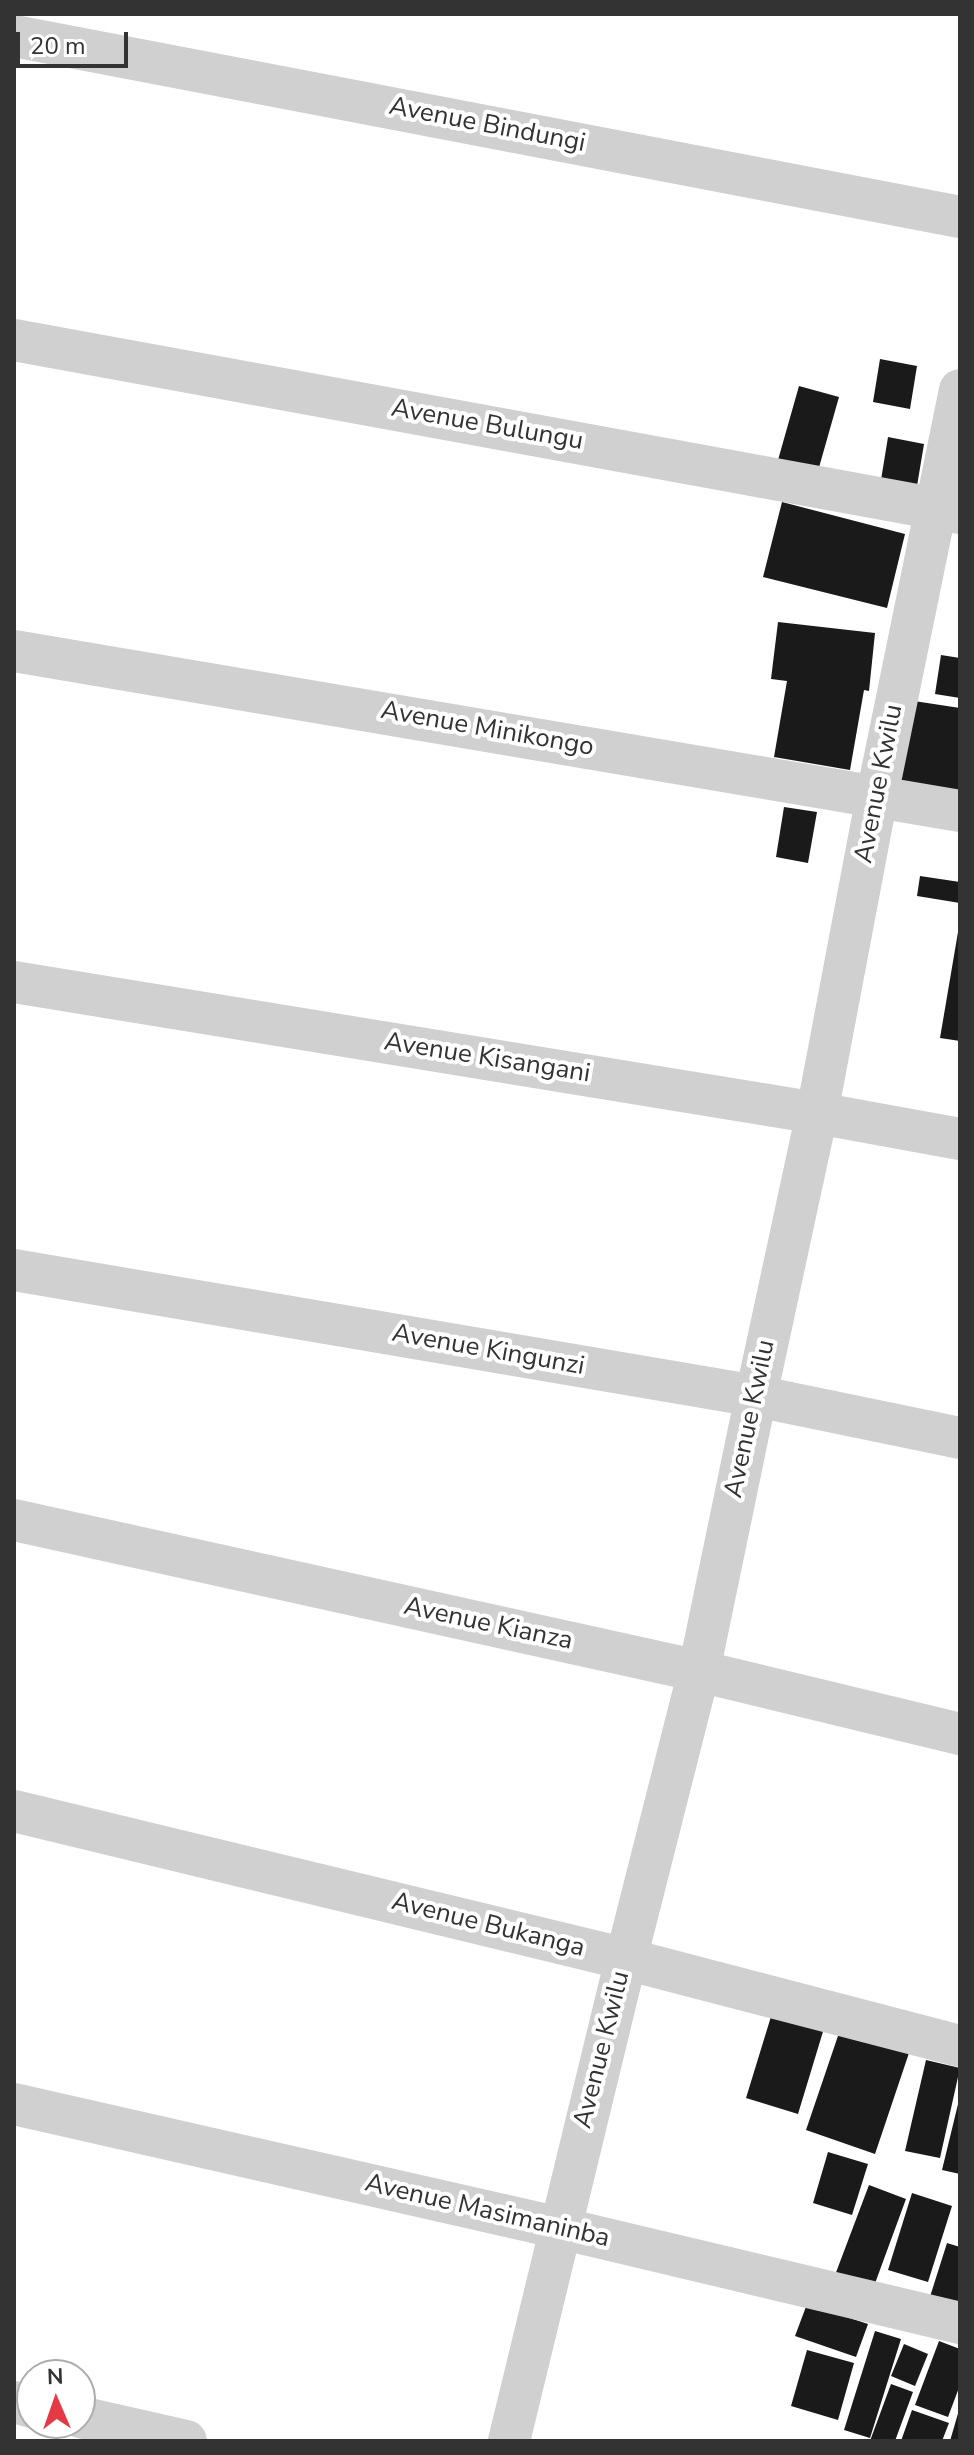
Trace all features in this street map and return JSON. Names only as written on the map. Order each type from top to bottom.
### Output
[{"type":"street","name":"Avenue Bindungi","points":[[14,36],[960,217]]},
{"type":"street","name":"Avenue Bulungu","points":[[14,340],[948,510]]},
{"type":"street","name":"Avenue Kwilu","points":[[509,2441],[699,1671],[817,1113],[877,796],[948,510],[960,390]]},
{"type":"street","name":"Avenue Minikongo","points":[[14,651],[960,811]]},
{"type":"street","name":"Avenue Kisangani","points":[[14,982],[960,1139]]},
{"type":"street","name":"Avenue Kingunzi","points":[[14,1270],[756,1396],[960,1438]]},
{"type":"street","name":"Avenue Kianza","points":[[14,1520],[699,1671],[960,1734]]},
{"type":"street","name":"Avenue Bukanga","points":[[14,1811],[626,1959],[960,2046]]},
{"type":"street","name":"Avenue Masimaninba","points":[[14,2104],[960,2323]]},
{"type":"street","points":[[96,2421],[186,2441]]},
{"type":"building","points":[[880,359],[917,366],[910,409],[873,402]]},
{"type":"building","points":[[799,386],[839,397],[818,471],[778,460]]},
{"type":"building","points":[[888,437],[924,444],[917,486],[881,480]]},
{"type":"building","points":[[782,502],[905,534],[887,608],[763,577]]},
{"type":"building","points":[[778,622],[875,633],[869,691],[864,690],[850,770],[774,757],[787,681],[771,679]]},
{"type":"building","points":[[941,655],[960,658],[960,698],[935,694]]},
{"type":"building","points":[[914,701],[960,708],[960,791],[900,781]]},
{"type":"building","points":[[784,807],[817,812],[808,863],[776,857]]},
{"type":"building","points":[[920,876],[960,882],[960,903],[917,896]]},
{"type":"building","points":[[960,932],[960,1041],[940,1038]]},
{"type":"building","points":[[773,2010],[825,2025],[798,2114],[746,2098]]},
{"type":"building","points":[[840,2030],[909,2053],[875,2154],[806,2130]]},
{"type":"building","points":[[926,2060],[960,2068],[940,2158],[905,2151]]},
{"type":"building","points":[[960,2100],[960,2174],[942,2170]]},
{"type":"building","points":[[828,2152],[868,2164],[852,2215],[813,2203]]},
{"type":"building","points":[[869,2185],[906,2199],[870,2297],[832,2283]]},
{"type":"building","points":[[912,2193],[952,2206],[928,2282],[888,2270]]},
{"type":"building","points":[[947,2243],[960,2247],[960,2314],[928,2303]]},
{"type":"building","points":[[807,2304],[868,2324],[856,2357],[795,2336]]},
{"type":"building","points":[[875,2331],[901,2339],[870,2438],[844,2430]]},
{"type":"building","points":[[939,2341],[960,2349],[960,2385],[948,2417],[915,2405]]},
{"type":"building","points":[[904,2344],[928,2354],[915,2386],[891,2376]]},
{"type":"building","points":[[807,2350],[854,2363],[838,2420],[791,2406]]},
{"type":"building","points":[[891,2384],[913,2392],[895,2441],[870,2441]]},
{"type":"building","points":[[912,2410],[949,2423],[942,2441],[901,2441]]},
{"type":"building","points":[[959,2410],[960,2441],[950,2441]]}]
